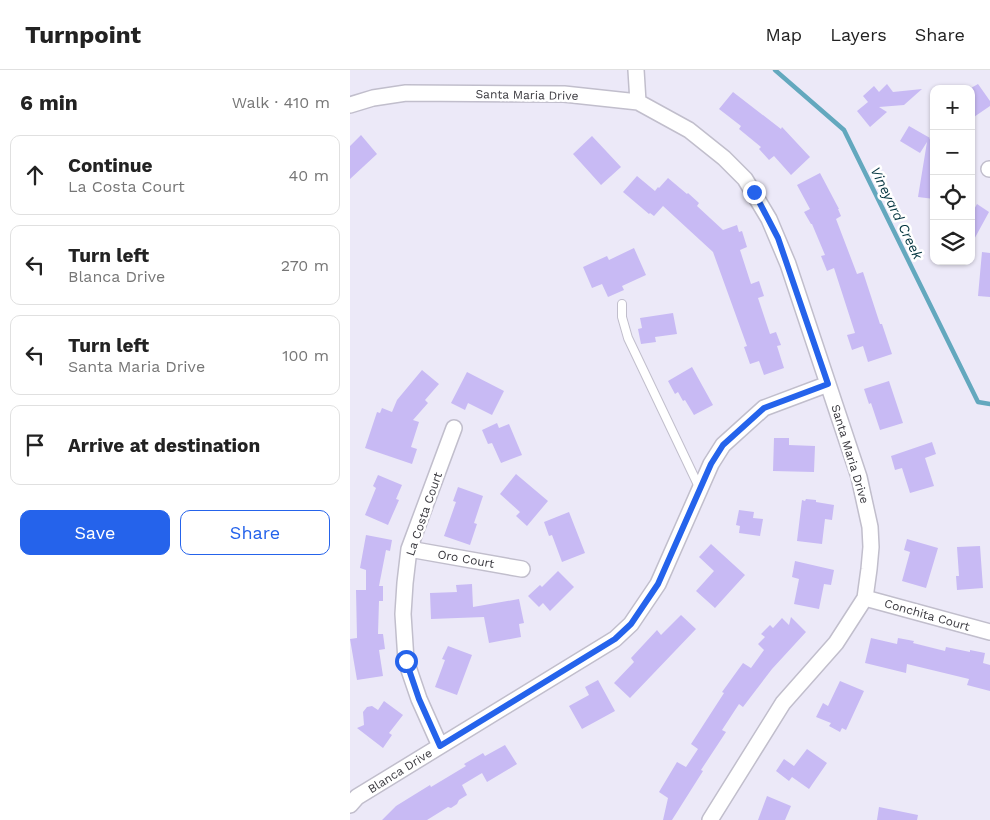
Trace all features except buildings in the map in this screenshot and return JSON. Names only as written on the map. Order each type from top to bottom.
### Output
[{"type":"street","points":[[636,70],[638,102]]},
{"type":"street","name":"Santa Maria Drive","points":[[350,105],[374,98],[406,93],[564,94],[638,102],[689,130],[736,169],[754,192],[778,238],[859,476],[869,520],[871,547],[864,598],[836,643],[783,703],[710,820]]},
{"type":"street","name":"Blanca Drive","points":[[350,805],[357,798],[440,746],[615,639],[631,624],[658,584],[711,464],[723,445],[764,408],[828,384]]},
{"type":"street","name":"La Costa Court","points":[[440,746],[419,699],[406,661],[403,614],[409,549],[454,428]]},
{"type":"street","name":"Oro Court","points":[[409,549],[522,569]]},
{"type":"street","name":"Conchita Court","points":[[864,598],[990,632]]},
{"type":"lane","points":[[622,304],[622,317],[628,338],[700,489]]},
{"type":"waterway","name":"Vineyard Creek","points":[[775,70],[844,130],[978,402],[990,404]]},
{"type":"route","points":[[406,661],[419,699],[440,746],[615,639],[631,624],[658,584],[711,464],[723,445],[764,408],[828,384],[778,238],[754,192]]}]
